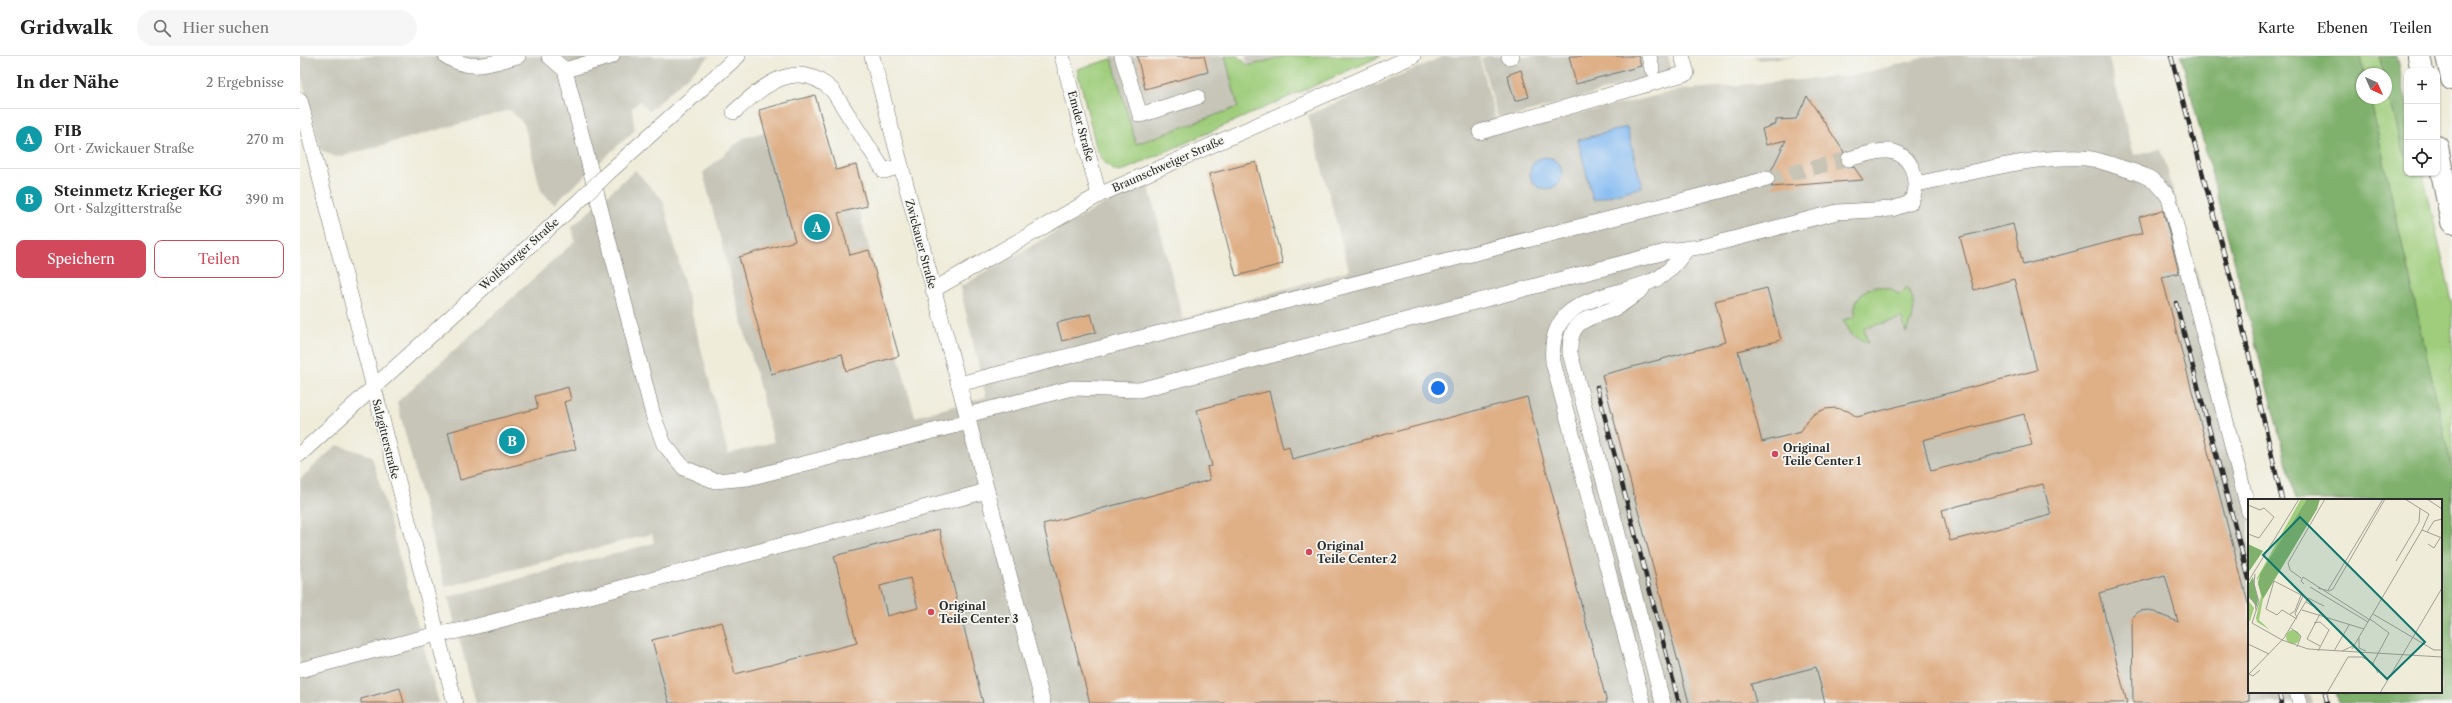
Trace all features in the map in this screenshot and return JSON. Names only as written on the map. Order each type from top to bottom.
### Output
[{"type":"highway","points":[[2419,56],[2421,68]]},
{"type":"highway","points":[[2447,56],[2452,79]]},
{"type":"highway","points":[[2440,162],[2452,222]]},
{"type":"street","points":[[446,56],[458,64],[478,66],[518,56]]},
{"type":"street","points":[[550,56],[565,70],[653,415],[664,444],[684,468],[715,481],[748,478],[966,413],[1072,388],[1140,390],[1669,251],[1706,246],[1837,212],[1903,207],[1910,204],[1915,195],[1916,184],[1909,163],[1899,154],[1888,151],[1849,159]]},
{"type":"street","points":[[565,70],[612,56]]},
{"type":"street","name":"Wolfsburger Straße","points":[[300,454],[738,56]]},
{"type":"street","name":"Zwickauer Straße","points":[[872,56],[1043,703]]},
{"type":"street","name":"Zwickauer Straße","points":[[880,83],[884,56]]},
{"type":"street","name":"Emder Straße","points":[[1062,56],[1099,195]]},
{"type":"street","points":[[1122,56],[1140,115],[1197,96]]},
{"type":"street","name":"Braunschweiger Straße","points":[[933,290],[1099,195],[1413,56]]},
{"type":"street","points":[[1480,132],[1687,73],[1682,56]]},
{"type":"street","points":[[734,112],[779,74],[791,71],[803,71],[815,74],[825,81],[833,91],[884,171],[901,166]]},
{"type":"street","name":"Salzgitterstraße","points":[[300,100],[455,703]]},
{"type":"street","points":[[1916,184],[2037,161],[2085,158],[2141,174],[2155,180],[2162,187],[2172,213],[2248,508]]},
{"type":"street","points":[[959,384],[1767,179]]},
{"type":"street","points":[[1662,703],[1570,352],[1569,339],[1580,321],[1614,309],[1677,263],[1687,248]]},
{"type":"street","points":[[1642,703],[1554,362],[1552,344],[1557,327],[1570,312],[1581,304],[1653,281]]},
{"type":"street","points":[[300,670],[437,634],[458,631],[987,491]]},
{"type":"street","points":[[2297,693],[2300,703]]},
{"type":"shaded area","points":[[300,56],[710,56],[649,111],[640,101],[632,108],[635,130],[554,204],[541,191],[524,124],[510,110],[343,156],[335,157],[321,150],[300,72]]},
{"type":"shaded area","points":[[1111,56],[1225,56],[1238,107],[1136,144]]},
{"type":"shaded area","points":[[1245,56],[1285,56],[1248,66]]},
{"type":"shaded area","points":[[1444,56],[1479,56],[1499,132],[1681,90],[1857,75],[1930,56],[2108,56],[2134,155],[2161,148],[2204,298],[2255,499],[2248,499],[2248,693],[2309,693],[2312,703],[476,703],[448,597],[654,543],[652,534],[445,587],[397,402],[575,241],[572,227],[635,170],[663,200],[728,454],[774,442],[703,173],[743,138],[765,132],[759,110],[815,95],[836,170],[856,165],[867,206],[858,208],[915,417],[986,397],[960,287],[1147,179],[1183,319],[1349,270],[1308,115]]},
{"type":"shaded area","points":[[1487,56],[1668,56],[1672,71],[1505,119],[1497,115],[1481,58]]},
{"type":"shaded area","points":[[1753,56],[1797,56],[1760,60]]},
{"type":"shaded area","points":[[337,445],[372,456],[439,703],[300,703],[300,479]]},
{"type":"green space","points":[[1225,56],[1239,56],[1248,66],[1285,56],[1381,56],[1120,172],[1112,169],[1106,164],[1097,150],[1077,69],[1112,59],[1136,144],[1238,107]]},
{"type":"green space","points":[[2181,56],[2360,56],[2363,68],[2356,68],[2356,104],[2371,104],[2452,470],[2452,703],[2339,703],[2336,693],[2442,693],[2442,499],[2296,499]]},
{"type":"green space","points":[[2360,56],[2379,56],[2382,68],[2363,68]]},
{"type":"green space","points":[[2379,56],[2396,56],[2404,91],[2404,156],[2391,104],[2392,68],[2382,68]]},
{"type":"green space","points":[[2371,104],[2391,104],[2404,156],[2404,176],[2424,176],[2452,301],[2452,470]]},
{"type":"green space","points":[[1876,286],[1891,289],[1899,295],[1907,287],[1912,299],[1914,310],[1906,333],[1902,318],[1864,328],[1868,343],[1852,335],[1843,320],[1855,317],[1855,306],[1859,297],[1865,291]]},
{"type":"water","points":[[1627,127],[1642,187],[1593,200],[1578,140]]},
{"type":"water","points":[[1543,157],[1549,157],[1559,164],[1562,173],[1561,179],[1555,186],[1549,189],[1543,189],[1533,182],[1530,176],[1530,170],[1537,160]]},
{"type":"building","points":[[1137,56],[1204,56],[1208,72],[1145,89]]},
{"type":"building","points":[[1569,56],[1638,56],[1641,66],[1576,84]]},
{"type":"building","points":[[1521,70],[1529,97],[1515,101],[1507,75]]},
{"type":"building","points":[[815,95],[836,170],[856,165],[867,206],[838,213],[850,255],[869,250],[899,356],[846,371],[842,354],[771,374],[739,257],[795,241],[759,110]]},
{"type":"building","points":[[1807,96],[1844,152],[1840,157],[1843,165],[1847,168],[1854,167],[1863,180],[1771,187],[1776,182],[1776,177],[1771,171],[1786,140],[1766,145],[1762,129],[1776,124],[1776,120],[1796,119]]},
{"type":"building","points":[[1256,162],[1283,264],[1236,276],[1209,174]]},
{"type":"building","name":"Original Teile Center 1","points":[[2163,210],[2179,273],[2162,277],[2248,603],[2249,701],[2241,703],[2133,703],[2132,618],[2139,611],[2149,610],[2178,622],[2165,575],[2099,593],[2127,703],[1825,703],[1816,667],[1751,684],[1756,703],[1689,703],[1602,375],[1726,342],[1715,301],[1767,288],[1781,340],[1738,351],[1762,442],[1801,432],[1806,422],[1814,414],[1825,409],[1836,408],[1848,411],[1857,417],[2037,370],[2014,279],[1974,290],[1960,237],[2013,224],[2023,265],[2143,233],[2139,217]],"holes":[[[2024,414],[2032,445],[1931,471],[1923,440]],[[2043,484],[2051,515],[1950,541],[1942,510]]]},
{"type":"building","points":[[1091,314],[1096,332],[1062,341],[1057,323]]},
{"type":"building","points":[[568,387],[571,400],[564,402],[576,449],[460,480],[448,432],[538,408],[535,396]]},
{"type":"building","name":"Original Teile Center 2","points":[[1269,391],[1283,448],[1289,446],[1292,459],[1527,397],[1607,703],[1090,703],[1043,524],[1210,480],[1207,467],[1212,466],[1197,410]]},
{"type":"building","name":"Original Teile Center 3","points":[[939,529],[983,703],[669,703],[652,640],[722,622],[735,674],[857,643],[834,556]],"holes":[[[910,578],[918,608],[887,616],[880,586]]]},
{"type":"building","points":[[400,688],[404,703],[361,703],[361,699]]},
{"type":"tunnel","points":[[1767,179],[1849,159]]},
{"type":"railway","points":[[2171,56],[2236,298],[2282,499]]},
{"type":"railway","points":[[2176,303],[2248,575]]},
{"type":"railway","points":[[1597,387],[1679,703]]},
{"type":"railway","points":[[2279,693],[2281,703]]},
{"type":"railway","points":[[2325,693],[2327,703]]},
{"type":"place","name":"FIB","points":[[817,227]]},
{"type":"place","name":"Steinmetz Krieger KG","points":[[512,441]]},
{"type":"place","name":"Original Teile Center 1","points":[[1775,454]]},
{"type":"place","name":"Original Teile Center 2","points":[[1309,552]]},
{"type":"place","name":"Original Teile Center 3","points":[[931,612]]}]
